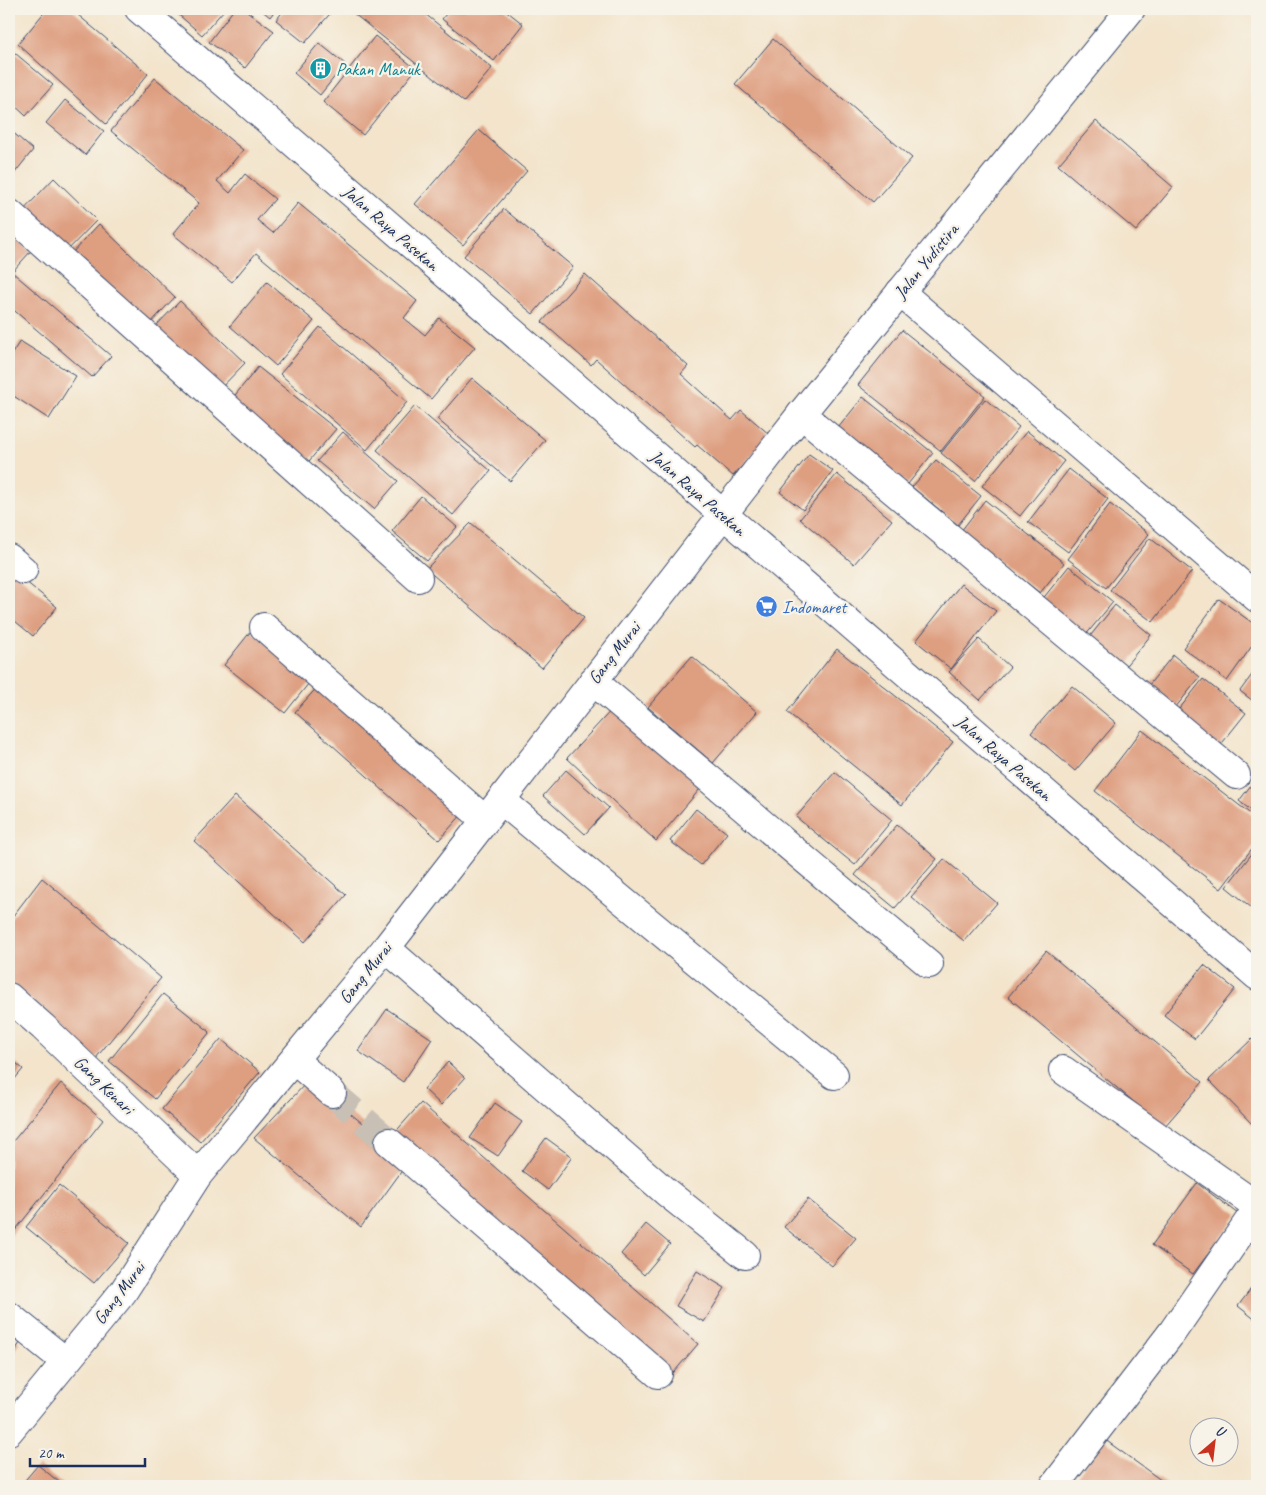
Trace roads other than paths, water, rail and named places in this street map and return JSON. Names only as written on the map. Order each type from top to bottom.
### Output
[{"type":"street","name":"Jalan Raya Pasekan","points":[[139,9],[1257,976]]},
{"type":"street","name":"Jalan Yudistira","points":[[722,514],[801,414],[1131,9]]},
{"type":"street","points":[[9,213],[418,578]]},
{"type":"street","points":[[900,292],[1257,598]]},
{"type":"street","points":[[801,414],[1236,775]]},
{"type":"street","name":"Gang Murai","points":[[9,1431],[123,1292],[198,1175],[386,948],[722,514]]},
{"type":"street","points":[[264,627],[493,810],[834,1075]]},
{"type":"street","points":[[593,681],[929,964]]},
{"type":"street","points":[[386,948],[666,1192],[745,1255]]},
{"type":"street","name":"Gang Kenari","points":[[9,997],[198,1175]]},
{"type":"street","points":[[294,1060],[332,1093]]},
{"type":"street","points":[[1054,1486],[1173,1330],[1257,1207],[1063,1070]]},
{"type":"street","points":[[389,1142],[658,1374]]},
{"type":"street","points":[[9,1316],[65,1361]]},
{"type":"tunnel","points":[[332,1093],[389,1142]]},
{"type":"place","name":"Pakan Manuk","points":[[320,69]]},
{"type":"place","name":"Indomaret","points":[[766,607]]}]
